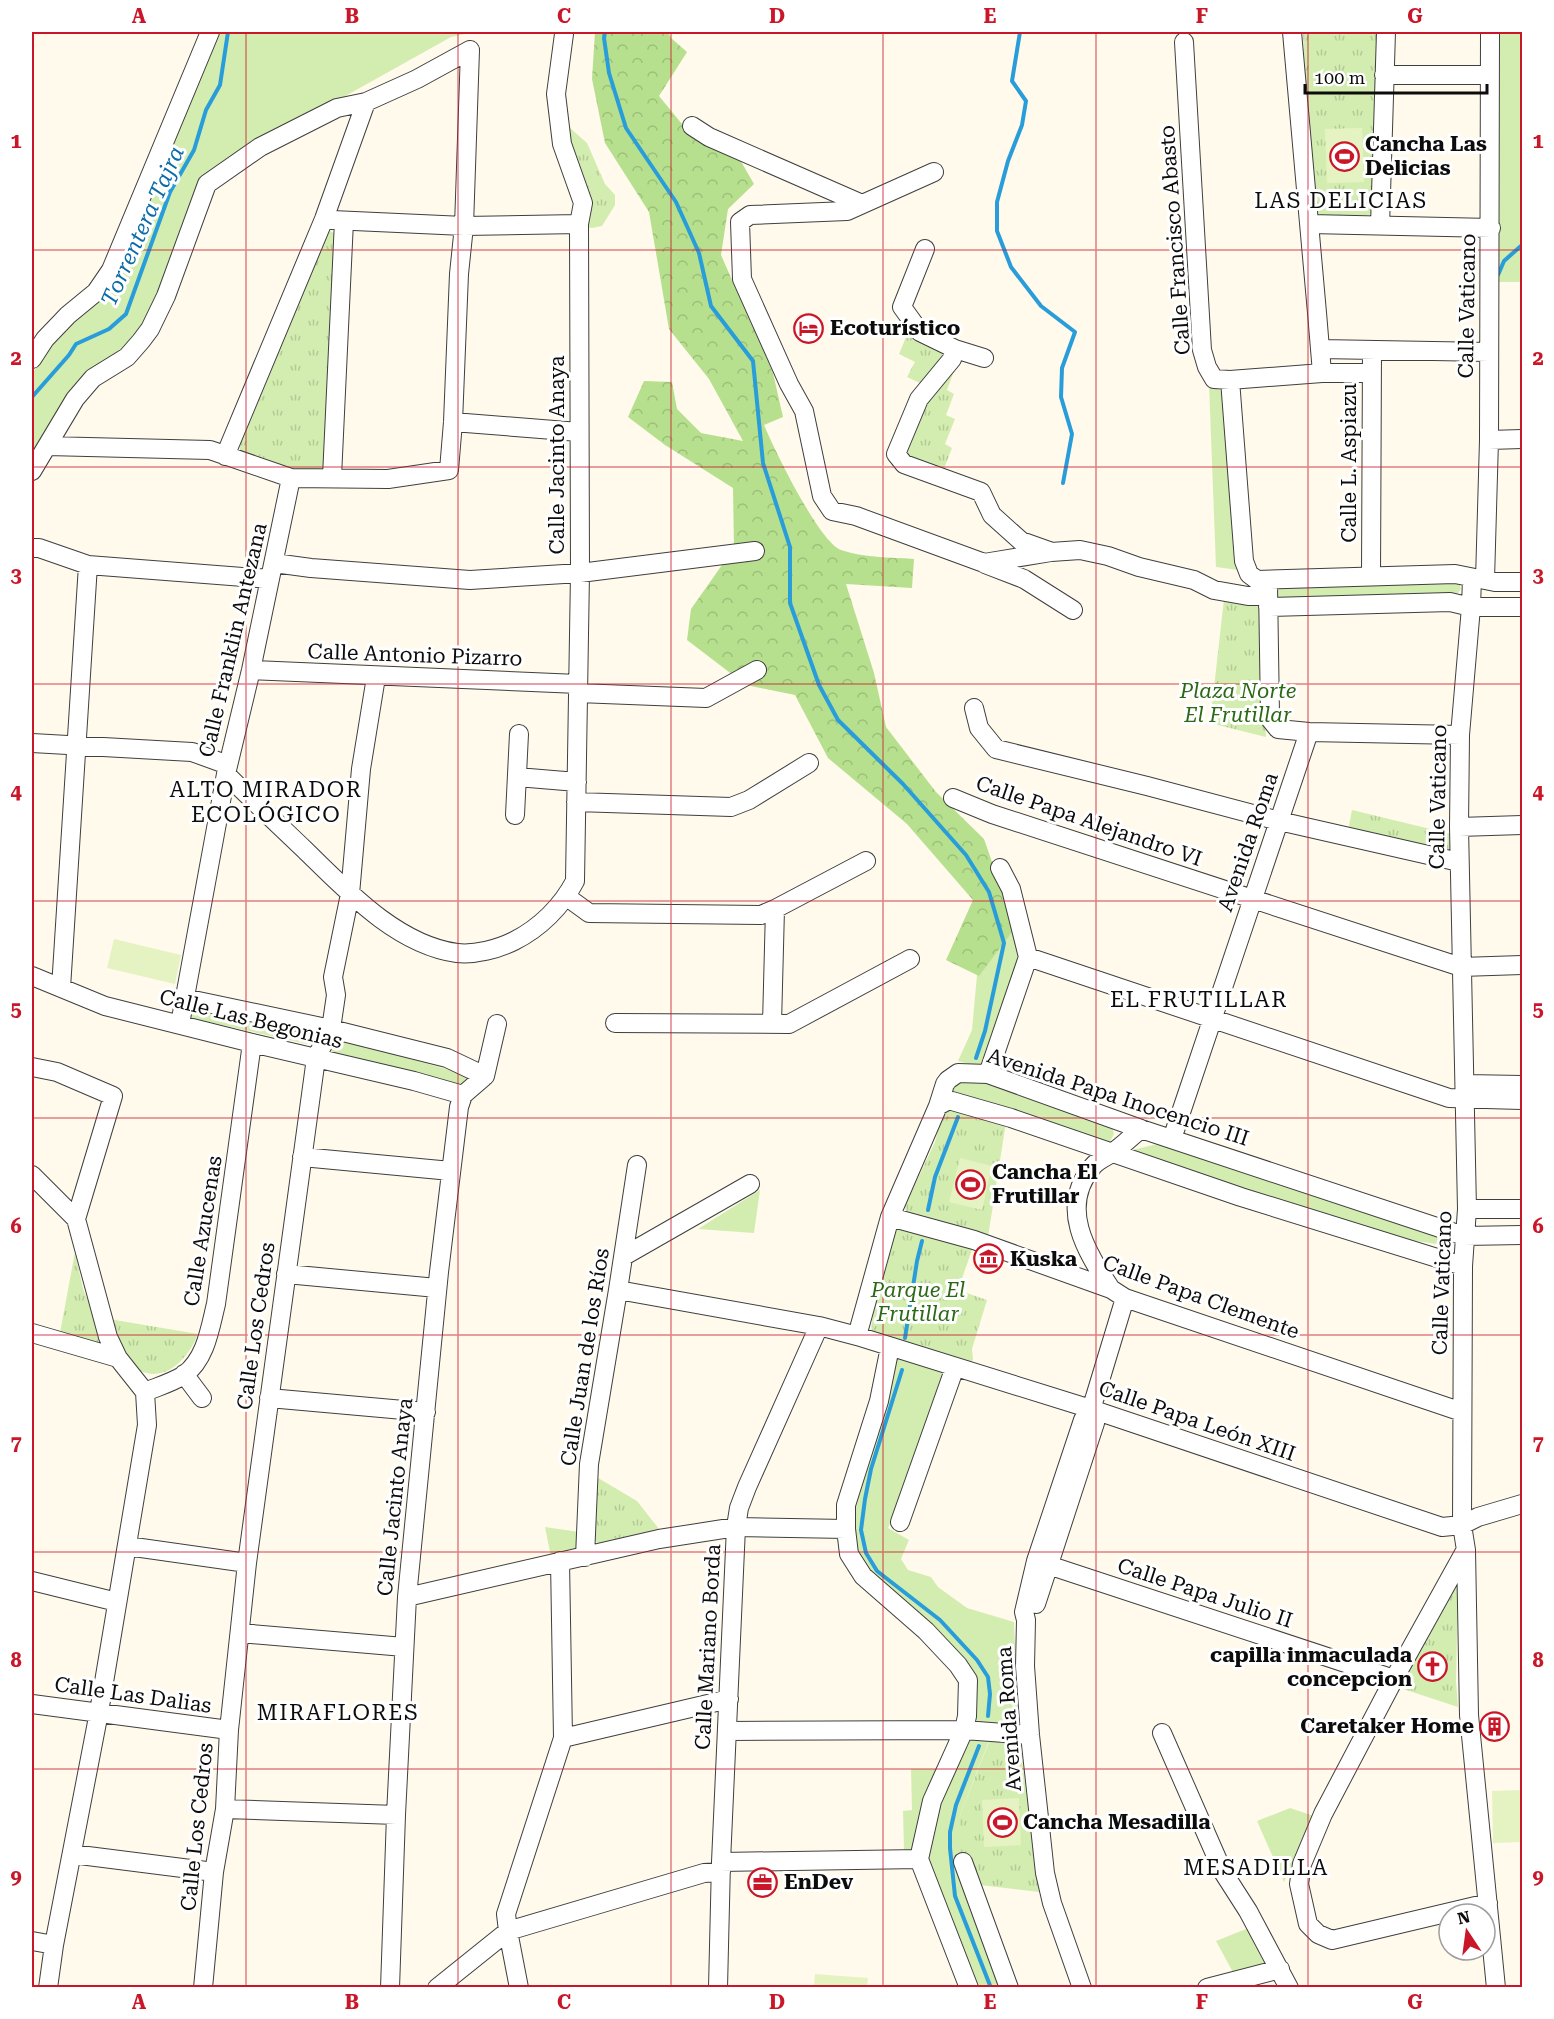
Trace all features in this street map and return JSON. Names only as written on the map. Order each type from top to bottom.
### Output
[{"type":"street","points":[[32,359],[45,339],[68,315],[96,292],[111,270],[210,32]]},
{"type":"street","points":[[1292,32],[1322,373]]},
{"type":"street","points":[[1380,226],[1386,32]]},
{"type":"street","name":"Calle Vaticano","points":[[1488,1902],[1469,1715],[1466,1550],[1462,1525],[1464,1236],[1467,1209],[1459,827],[1460,735],[1471,607],[1478,579],[1489,440],[1490,32]]},
{"type":"street","name":"Calle Jacinto Anaya","points":[[564,34],[556,94],[562,144],[583,203],[579,224],[580,573],[577,782],[571,889]]},
{"type":"street","name":"Calle Francisco Abasto","points":[[1184,42],[1202,350],[1207,367],[1214,379],[1230,380]]},
{"type":"street","points":[[32,471],[75,399],[93,378],[127,357],[150,329],[166,296],[207,184],[260,147],[327,112],[366,102],[417,79],[470,50],[464,226],[459,274],[453,422],[448,470],[388,479],[291,478],[210,450],[47,446]]},
{"type":"street","points":[[1384,75],[1490,75]]},
{"type":"street","points":[[225,456],[324,219],[366,102]]},
{"type":"street","points":[[692,126],[709,137],[862,204]]},
{"type":"street","points":[[934,172],[847,211],[750,215],[741,222],[742,279],[789,384],[804,411],[822,496],[832,510],[856,516],[1024,579],[1073,610]]},
{"type":"street","points":[[324,219],[464,226],[579,224]]},
{"type":"street","points":[[333,477],[344,221]]},
{"type":"street","points":[[1310,224],[1491,228]]},
{"type":"street","points":[[925,249],[902,307],[920,332],[955,349],[984,358]]},
{"type":"street","points":[[955,349],[952,359],[919,399],[896,454],[904,464],[981,492],[992,515],[1021,541],[1051,552]]},
{"type":"street","points":[[1320,350],[1489,352]]},
{"type":"street","name":"Calle L. Aspiazu","points":[[1371,576],[1372,351]]},
{"type":"street","points":[[1372,373],[1322,373],[1230,380],[1244,561],[1249,574],[1268,594],[1270,719],[1278,729],[1284,731],[1460,735]]},
{"type":"street","points":[[453,422],[579,432]]},
{"type":"street","points":[[1489,440],[1522,439]]},
{"type":"street","name":"Calle Franklin Antezana","points":[[180,1024],[227,770],[251,670],[291,478]]},
{"type":"street","points":[[32,548],[39,548],[88,565],[272,571],[312,568],[470,580],[580,573],[755,551]]},
{"type":"street","points":[[984,563],[1051,552],[1080,550],[1194,580],[1214,590],[1248,596],[1371,576],[1455,574],[1478,579],[1522,582]]},
{"type":"street","points":[[61,988],[88,565]]},
{"type":"street","points":[[1268,594],[1450,602],[1471,607],[1522,607]]},
{"type":"street","name":"Calle Antonio Pizarro","points":[[251,670],[578,688],[706,698],[757,670]]},
{"type":"street","name":"Calle Los Cedros","points":[[203,1988],[214,1872],[225,1809],[230,1730],[247,1563],[316,1058],[331,1029],[336,995],[333,977],[350,894],[361,769],[376,677]]},
{"type":"street","points":[[974,708],[979,728],[996,749],[1279,821],[1459,862]]},
{"type":"street","name":"Avenida Roma","points":[[1172,1139],[1309,732]]},
{"type":"street","points":[[514,815],[519,734]]},
{"type":"street","points":[[32,743],[192,752],[227,770],[350,894],[378,916],[408,936],[433,947],[458,953],[479,952],[506,945],[522,937],[540,924],[571,889],[589,913],[761,915],[866,861]]},
{"type":"street","points":[[576,802],[731,807],[749,800],[809,763]]},
{"type":"street","points":[[517,777],[577,782]]},
{"type":"street","name":"Calle Papa Alejandro VI","points":[[953,798],[992,814],[1461,967],[1522,965]]},
{"type":"street","points":[[1459,827],[1522,825]]},
{"type":"street","points":[[988,1074],[1028,957],[1011,889],[1000,868]]},
{"type":"street","points":[[772,1024],[775,909]]},
{"type":"street","points":[[1028,957],[1449,1098],[1465,1092],[1522,1084]]},
{"type":"street","points":[[615,1023],[789,1024],[910,959]]},
{"type":"street","name":"Calle Las Begonias","points":[[32,976],[105,1006],[463,1095]]},
{"type":"street","name":"Calle Las Begonias","points":[[184,998],[331,1029],[447,1058],[485,1076]]},
{"type":"street","points":[[463,1095],[485,1076],[497,1024]]},
{"type":"street","name":"Calle Azucenas","points":[[145,1392],[184,1374],[198,1359],[208,1340],[216,1304],[252,1043]]},
{"type":"street","points":[[32,1067],[57,1072],[113,1096],[76,1219]]},
{"type":"street","name":"Avenida Papa Inocencio III","points":[[938,1106],[945,1084],[953,1076],[964,1072],[988,1074],[1141,1129],[1464,1236],[1522,1235]]},
{"type":"street","points":[[1465,1092],[1522,1100]]},
{"type":"street","name":"Calle Jacinto Anaya","points":[[390,1988],[407,1598],[437,1288],[459,1107],[463,1095]]},
{"type":"street","points":[[856,1336],[890,1217],[938,1106],[947,1101],[1011,1118],[1241,1197],[1464,1266]]},
{"type":"street","points":[[1118,1293],[1095,1264],[1083,1239],[1076,1216],[1077,1197],[1084,1178],[1094,1164],[1111,1154],[1141,1129]]},
{"type":"street","points":[[302,1157],[451,1171]]},
{"type":"street","name":"Calle Juan de los Ríos","points":[[585,1557],[589,1464],[637,1165]]},
{"type":"street","points":[[32,1175],[76,1219],[108,1337],[118,1358],[145,1392],[147,1425],[99,1712],[54,1945],[48,1988]]},
{"type":"street","points":[[624,1256],[750,1184]]},
{"type":"street","points":[[1467,1209],[1522,1209]]},
{"type":"street","name":"Calle Papa Clemente","points":[[890,1217],[974,1240],[1118,1293],[1462,1412]]},
{"type":"street","points":[[286,1274],[437,1288]]},
{"type":"street","name":"Calle Papa León XIII","points":[[618,1290],[819,1326],[856,1336],[1091,1409],[1442,1527],[1462,1525],[1478,1517],[1522,1504]]},
{"type":"street","name":"Avenida Roma","points":[[1082,1988],[1048,1888],[1024,1666],[1026,1620],[1024,1612],[1027,1594],[1043,1563],[1083,1420],[1091,1409],[1118,1293]]},
{"type":"street","name":"Calle Mariano Borda","points":[[718,1988],[736,1527],[747,1487],[819,1326]]},
{"type":"street","points":[[32,1333],[118,1358]]},
{"type":"street","points":[[890,1347],[879,1401],[846,1505],[849,1554],[863,1576],[926,1631],[958,1665],[968,1680],[967,1716],[964,1730],[932,1801],[919,1859],[969,1988]]},
{"type":"street","points":[[900,1522],[955,1367]]},
{"type":"street","points":[[184,1374],[202,1398]]},
{"type":"street","points":[[269,1398],[426,1412]]},
{"type":"street","points":[[407,1598],[659,1539],[736,1527],[846,1529]]},
{"type":"street","points":[[127,1546],[247,1563]]},
{"type":"street","points":[[1437,1915],[1332,1940],[1318,1934],[1308,1924],[1299,1884],[1302,1864],[1323,1814],[1394,1679],[1466,1550]]},
{"type":"street","points":[[519,1988],[506,1914],[563,1738],[560,1561]]},
{"type":"street","name":"Calle Papa Julio II","points":[[1043,1563],[1394,1679]]},
{"type":"street","points":[[32,1581],[117,1602]]},
{"type":"street","points":[[240,1633],[404,1647]]},
{"type":"street","points":[[563,1738],[729,1699]]},
{"type":"street","name":"Calle Las Dalias","points":[[32,1704],[230,1730]]},
{"type":"street","points":[[727,1731],[964,1730],[1030,1735]]},
{"type":"street","points":[[1162,1733],[1223,1872],[1248,1911],[1289,1988]]},
{"type":"street","points":[[225,1809],[396,1815]]},
{"type":"street","points":[[72,1854],[214,1872]]},
{"type":"street","points":[[437,1988],[508,1931],[721,1867],[919,1859]]},
{"type":"street","points":[[963,1862],[1008,1988]]},
{"type":"street","points":[[32,1941],[54,1945]]},
{"type":"street","name":"Calle Vaticano","points":[[1494,1962],[1496,1988]]},
{"type":"street","points":[[1207,1988],[1280,1970]]},
{"type":"green space","points":[[220,32],[474,32],[451,37],[340,99],[230,156],[210,170],[197,187],[156,301],[137,337],[32,461],[32,374],[49,347],[112,283],[204,64]]},
{"type":"green space","points":[[595,32],[668,32],[671,38],[687,52],[659,96],[691,135],[735,151],[754,184],[728,209],[721,255],[773,373],[783,417],[764,425],[769,437],[810,513],[832,543],[841,550],[858,554],[914,559],[912,588],[846,584],[874,673],[886,727],[936,792],[984,839],[1015,928],[979,976],[946,960],[973,900],[907,824],[828,758],[795,695],[746,685],[687,640],[691,609],[734,548],[733,488],[665,445],[628,417],[644,381],[672,382],[677,409],[701,433],[743,441],[709,379],[669,329],[649,212],[605,143],[592,79]]},
{"type":"green space","points":[[1303,32],[1379,32],[1373,212],[1369,215],[1324,217],[1314,211],[1311,199]]},
{"type":"green space","points":[[1500,32],[1522,32],[1522,282],[1496,282]]},
{"type":"green space","points":[[569,127],[587,143],[605,184],[615,195],[615,205],[602,226],[586,227],[565,128]]},
{"type":"green space","name":"Cancha Las Delicias","points":[[1362,128],[1364,182],[1327,183],[1325,129]]},
{"type":"green space","points":[[328,230],[334,233],[327,464],[310,471],[247,456],[241,451],[239,440]]},
{"type":"green space","points":[[907,335],[942,353],[944,360],[922,384],[907,377],[915,362],[899,354]]},
{"type":"green space","points":[[957,363],[947,390],[954,394],[946,415],[955,419],[945,444],[952,448],[943,471],[911,460],[904,452],[924,403]]},
{"type":"green space","points":[[1209,384],[1221,391],[1226,404],[1238,570],[1216,567]]},
{"type":"green space","points":[[1459,583],[1461,589],[1458,593],[1276,598],[1275,592],[1282,587]]},
{"type":"green space","name":"Plaza Norte El Frutillar","points":[[1224,599],[1254,602],[1260,609],[1266,737],[1210,723]]},
{"type":"green space","points":[[1352,810],[1451,834],[1451,846],[1448,851],[1348,831]]},
{"type":"green space","points":[[1004,897],[1021,959],[987,1064],[980,1067],[958,1061],[972,1030],[978,964]]},
{"type":"green space","points":[[114,939],[181,955],[175,984],[107,968]]},
{"type":"green space","points":[[188,1008],[309,1036],[307,1044],[186,1017]]},
{"type":"green space","points":[[337,1038],[467,1075],[468,1082],[461,1089],[326,1053],[332,1041]]},
{"type":"green space","points":[[975,1078],[1112,1127],[1114,1134],[1109,1143],[949,1093],[957,1079]]},
{"type":"green space","name":"Parque El Frutillar","points":[[944,1108],[1006,1122],[988,1237],[906,1212],[905,1206],[935,1142]]},
{"type":"green space","points":[[1162,1143],[1440,1236],[1440,1241],[1437,1244],[1366,1231],[1132,1150]]},
{"type":"green space","name":"Cancha El Frutillar","points":[[960,1158],[992,1166],[982,1210],[949,1202]]},
{"type":"green space","points":[[760,1190],[754,1233],[698,1229]]},
{"type":"green space","name":"Parque El Frutillar","points":[[902,1228],[974,1244],[958,1290],[987,1300],[972,1349],[971,1364],[872,1331],[876,1297],[894,1232]]},
{"type":"green space","points":[[75,1252],[83,1289],[101,1331],[104,1345],[60,1333]]},
{"type":"green space","points":[[109,1319],[198,1334],[179,1363],[164,1372],[147,1373],[129,1364],[118,1345]]},
{"type":"green space","points":[[895,1353],[945,1369],[906,1485],[888,1528],[909,1540],[901,1559],[908,1570],[931,1577],[938,1587],[967,1608],[1014,1622],[1018,1721],[1012,1727],[981,1724],[974,1718],[971,1669],[949,1642],[870,1575],[852,1540],[851,1514]]},
{"type":"green space","points":[[593,1475],[637,1501],[659,1529],[599,1544],[593,1539]]},
{"type":"green space","points":[[545,1527],[579,1532],[577,1550],[551,1557]]},
{"type":"green space","points":[[1458,1581],[1456,1681],[1458,1707],[1397,1687]]},
{"type":"green space","points":[[991,1737],[1016,1744],[1021,1751],[1039,1892],[980,1885],[961,1880],[960,1815]]},
{"type":"green space","points":[[966,1740],[989,1741],[960,1815],[1002,1987],[978,1987],[928,1858],[936,1819],[953,1768]]},
{"type":"green space","points":[[911,1769],[940,1769],[913,1850],[904,1850],[903,1811],[912,1810]]},
{"type":"green space","points":[[1522,1790],[1522,1842],[1493,1843],[1492,1791]]},
{"type":"green space","name":"Cancha Mesadilla","points":[[1019,1798],[1021,1845],[984,1847],[982,1800]]},
{"type":"green space","points":[[1290,1808],[1314,1816],[1284,1882],[1257,1821]]},
{"type":"green space","points":[[1251,1927],[1271,1967],[1235,1976],[1216,1941]]},
{"type":"green space","points":[[815,1974],[868,1978],[867,1987],[814,1987]]},
{"type":"waterway","name":"Torrentera Tajra","points":[[32,397],[76,344],[109,329],[126,314],[170,192],[194,150],[206,110],[220,85],[228,32]]},
{"type":"waterway","points":[[605,32],[609,73],[626,128],[676,202],[699,253],[711,306],[753,361],[763,463],[790,547],[790,603],[819,685],[838,720],[903,784],[966,855],[989,892],[1004,943],[985,1031],[976,1058]]},
{"type":"waterway","points":[[1020,32],[1012,81],[1026,101],[1022,125],[1008,161],[997,202],[997,231],[1011,267],[1041,306],[1075,332],[1062,368],[1061,397],[1072,434],[1063,483]]},
{"type":"waterway","points":[[1498,275],[1504,261],[1522,245]]},
{"type":"waterway","points":[[928,1210],[935,1177],[958,1117]]},
{"type":"waterway","points":[[905,1338],[922,1241]]},
{"type":"waterway","points":[[902,1370],[871,1469],[865,1499],[861,1530],[866,1553],[877,1571],[940,1620],[977,1660],[988,1677],[990,1694],[988,1716]]},
{"type":"waterway","points":[[979,1746],[956,1805],[950,1832],[950,1848],[955,1896],[991,1988]]},
{"type":"place","name":"Cancha Las Delicias","points":[[1344,156]]},
{"type":"place","name":"Ecoturístico","points":[[809,328]]},
{"type":"place","name":"Cancha El Frutillar","points":[[971,1184]]},
{"type":"place","name":"Kuska","points":[[989,1259]]},
{"type":"place","name":"capilla inmaculada concepcion","points":[[1433,1667]]},
{"type":"place","name":"Caretaker Home","points":[[1495,1726]]},
{"type":"place","name":"Cancha Mesadilla","points":[[1002,1822]]},
{"type":"place","name":"EnDev","points":[[763,1882]]},
{"type":"district","name":"LAS DELICIAS","points":[[1341,200]]},
{"type":"district","name":"ALTO MIRADOR ECOLÓGICO","points":[[266,802]]},
{"type":"district","name":"EL FRUTILLAR","points":[[1199,999]]},
{"type":"district","name":"MIRAFLORES","points":[[338,1712]]},
{"type":"district","name":"MESADILLA","points":[[1256,1867]]}]
